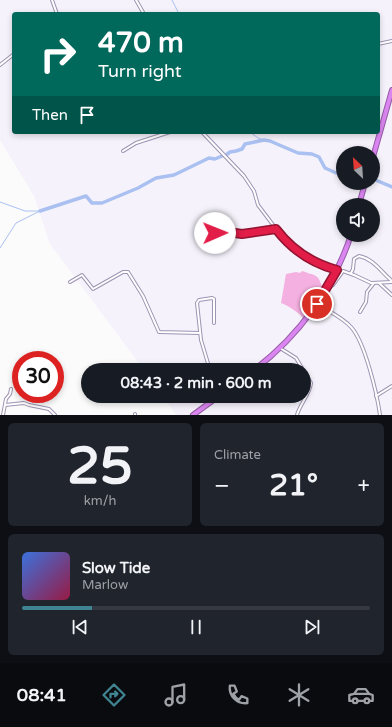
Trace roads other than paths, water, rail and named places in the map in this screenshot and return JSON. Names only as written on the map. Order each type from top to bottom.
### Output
[{"type":"highway","points":[[380,132],[392,90]]},
{"type":"highway","points":[[376,146],[380,134]]},
{"type":"highway","points":[[262,363],[280,348],[303,323],[317,304],[337,270],[348,242]]},
{"type":"highway","points":[[193,415],[209,403]]},
{"type":"street","points":[[52,0],[58,12]]},
{"type":"street","points":[[136,0],[143,12]]},
{"type":"street","points":[[380,44],[392,41]]},
{"type":"street","points":[[0,65],[12,56]]},
{"type":"street","points":[[123,151],[136,143],[164,134]]},
{"type":"street","points":[[204,134],[244,176],[253,188],[258,206],[286,242],[303,255],[320,265],[337,270]]},
{"type":"street","points":[[215,233],[228,232],[242,234],[276,229]]},
{"type":"street","points":[[351,273],[354,259],[359,256],[370,260],[392,281]]},
{"type":"street","points":[[70,282],[82,275],[93,289],[124,272],[128,272],[143,296],[159,332],[200,332]]},
{"type":"street","points":[[326,289],[334,285],[342,272],[351,273],[367,282],[379,283],[392,281]]},
{"type":"street","points":[[360,312],[365,304],[367,292],[374,283]]},
{"type":"street","points":[[379,283],[392,295]]},
{"type":"street","points":[[208,363],[200,332],[197,302],[199,300],[214,299],[214,323]]},
{"type":"street","points":[[317,304],[347,323],[357,335],[363,348],[380,415]]},
{"type":"street","points":[[280,348],[296,358],[311,383],[310,388],[299,407],[297,415]]},
{"type":"street","points":[[376,396],[392,386]]},
{"type":"street","points":[[3,415],[11,388]]},
{"type":"street","points":[[5,405],[24,403],[49,408],[55,415]]},
{"type":"waterway","points":[[172,0],[178,12]]},
{"type":"waterway","points":[[253,134],[264,140]]},
{"type":"waterway","points":[[226,155],[230,152],[242,149],[245,144],[264,140],[270,141],[298,153],[312,154],[319,157],[325,168],[336,173]]},
{"type":"waterway","points":[[40,211],[86,196],[92,203],[102,203],[138,188],[156,178],[174,175],[209,158],[215,159],[222,156]]},
{"type":"waterway","points":[[380,182],[392,187]]},
{"type":"waterway","points":[[0,202],[25,211],[39,211]]},
{"type":"waterway","points":[[0,248],[16,223],[40,211]]}]
